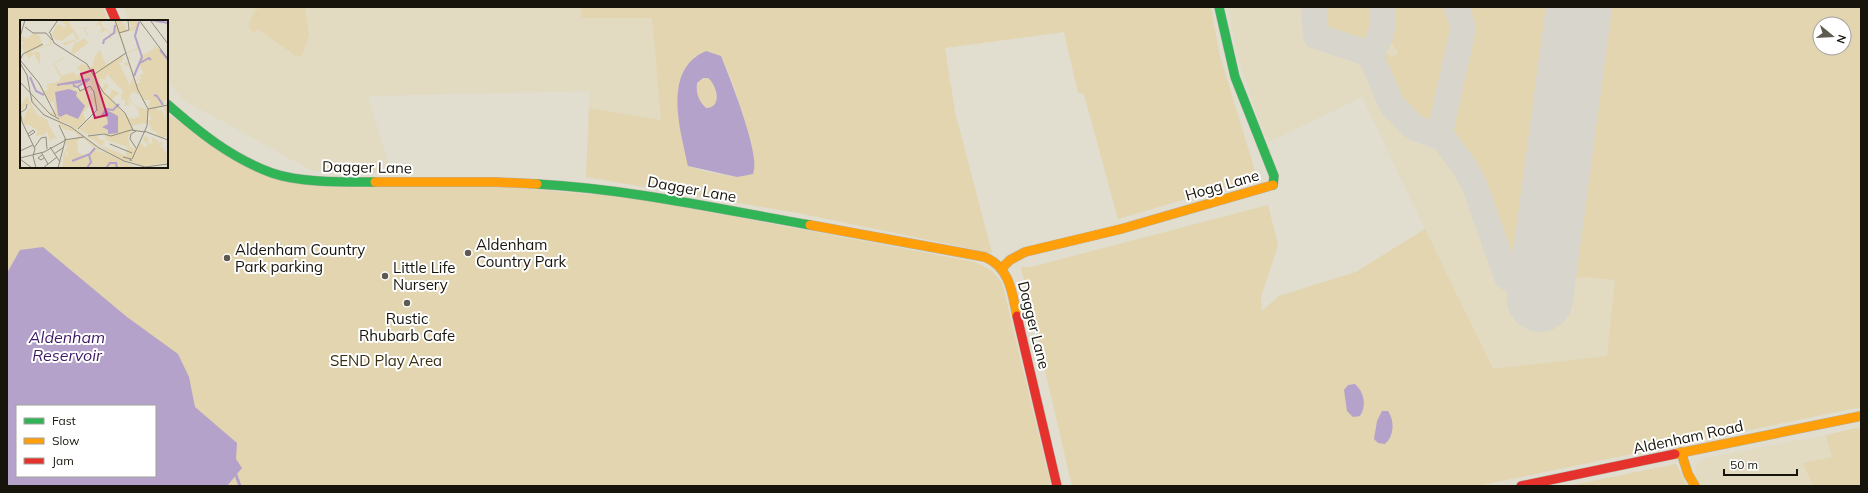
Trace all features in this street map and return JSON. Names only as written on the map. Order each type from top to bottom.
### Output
[{"type":"street","points":[[110,7],[116,20]]},
{"type":"street","name":"Hogg Lane","points":[[1002,268],[1010,260],[1025,252],[1121,229],[1273,186],[1274,176],[1235,77],[1219,7]]},
{"type":"street","name":"Dagger Lane","points":[[168,105],[198,131],[222,148],[272,173],[298,178],[347,182],[496,182],[586,187],[639,194],[959,251],[993,260],[1002,268],[1009,280],[1057,486]]},
{"type":"street","name":"Aldenham Road","points":[[1520,486],[1861,416]]},
{"type":"street","points":[[1682,452],[1688,474],[1695,486]]},
{"type":"shaded area","points":[[123,7],[580,7],[582,18],[652,18],[661,120],[589,108],[590,91],[368,96],[391,173],[313,171],[183,100],[168,80],[168,20],[129,20]]},
{"type":"shaded area","points":[[1228,7],[1861,7],[1861,192],[1477,486],[1262,312],[1279,296],[1356,272],[1425,229],[1362,97],[1269,142],[1259,120],[1238,57]]},
{"type":"shaded area","points":[[1826,435],[1832,457],[1804,463],[1813,486],[1700,486],[1696,478],[1695,468],[1701,459]]},
{"type":"green space","name":"Aldenham Country Park","points":[[7,7],[103,7],[108,20],[20,20],[20,168],[168,168],[168,115],[268,176],[477,185],[629,197],[975,262],[992,271],[1002,283],[1051,486],[7,486]]},
{"type":"green space","points":[[264,7],[304,7],[309,34],[302,56],[296,56],[258,29],[254,33],[249,28],[249,23],[255,10]]},
{"type":"green space","points":[[580,7],[1211,7],[1219,52],[1257,178],[1118,219],[1084,94],[1078,93],[1064,32],[945,48],[955,112],[992,253],[798,213],[586,177],[589,108],[661,120],[652,18],[582,18]],"holes":[[[695,56],[721,56],[733,84],[752,146],[737,177],[708,172],[688,166]]]},
{"type":"green space","points":[[1323,7],[1377,7],[1375,36],[1369,40],[1325,29]]},
{"type":"green space","points":[[1388,7],[1453,7],[1458,35],[1435,128],[1432,129],[1421,124],[1409,114],[1391,88],[1382,67],[1377,49],[1385,51],[1391,58],[1399,53],[1394,47],[1388,32]]},
{"type":"green space","points":[[1462,7],[1557,7],[1522,266],[1510,272],[1477,175],[1451,140],[1448,131],[1448,121],[1468,32]]},
{"type":"green space","points":[[1601,7],[1861,7],[1861,407],[1477,486],[1072,486],[1021,267],[1031,267],[1268,205],[1278,245],[1261,297],[1262,311],[1279,296],[1356,272],[1425,229],[1493,369],[1607,356],[1615,280],[1586,277],[1573,278],[1565,273]]},
{"type":"green space","points":[[703,78],[708,78],[711,81],[717,96],[715,104],[706,108],[698,96],[697,90],[697,83]]},
{"type":"green space","points":[[1861,427],[1861,486],[1813,486],[1803,463],[1832,457],[1826,435]]},
{"type":"green space","points":[[1676,464],[1687,486],[1568,486]]},
{"type":"water","points":[[706,51],[721,56],[749,134],[755,165],[753,174],[737,177],[688,166],[679,119],[678,102],[679,87],[683,72],[692,60]],"holes":[[[703,78],[708,78],[714,86],[717,96],[715,104],[706,108],[698,96],[697,83]]]},
{"type":"water","name":"Aldenham Reservoir","points":[[43,247],[127,317],[178,354],[189,377],[195,407],[237,443],[236,459],[242,468],[227,486],[7,486],[7,273],[20,250]]},
{"type":"water","points":[[1355,384],[1361,391],[1364,403],[1360,416],[1353,417],[1347,411],[1344,390],[1348,385]]},
{"type":"water","points":[[1382,411],[1388,411],[1392,419],[1392,433],[1385,444],[1378,443],[1374,439],[1377,421]]},
{"type":"waterway","points":[[236,475],[240,486]]},
{"type":"taxiway","points":[[1314,7],[1316,36],[1370,54],[1392,105],[1415,128],[1443,138]]},
{"type":"taxiway","points":[[1370,54],[1380,37],[1383,21],[1383,7]]},
{"type":"taxiway","points":[[1457,7],[1463,29],[1442,123],[1441,131],[1443,138],[1466,169],[1474,184],[1507,277],[1517,282],[1527,283],[1536,279],[1544,270]]},
{"type":"runway","points":[[1540,299],[1579,7]]},
{"type":"traffic: fast","points":[[1219,7],[1235,77],[1274,176],[1273,185]]},
{"type":"traffic: fast","points":[[168,105],[229,152],[272,173],[296,179],[337,182],[375,182]]},
{"type":"traffic: fast","points":[[537,184],[606,190],[640,195],[810,225]]},
{"type":"traffic: slow","points":[[375,182],[496,182],[537,184]]},
{"type":"traffic: slow","points":[[1002,268],[1010,260],[1025,252],[1121,229],[1273,185]]},
{"type":"traffic: slow","points":[[810,225],[985,257],[1000,267],[1005,274],[1011,290],[1017,316]]},
{"type":"traffic: slow","points":[[1675,454],[1861,416]]},
{"type":"traffic: slow","points":[[1681,452],[1688,474],[1695,486]]},
{"type":"traffic: jam","points":[[110,7],[116,20]]},
{"type":"traffic: jam","points":[[1017,316],[1057,486]]},
{"type":"traffic: jam","points":[[1521,486],[1675,454]]},
{"type":"place","name":"Aldenham Country Park","points":[[468,253]]},
{"type":"place","name":"Aldenham Country Park parking","points":[[227,258]]},
{"type":"place","name":"Little Life Nursery","points":[[385,276]]},
{"type":"place","name":"Rustic Rhubarb Cafe","points":[[407,303]]},
{"type":"park label","name":"SEND Play Area","points":[[386,360]]}]
